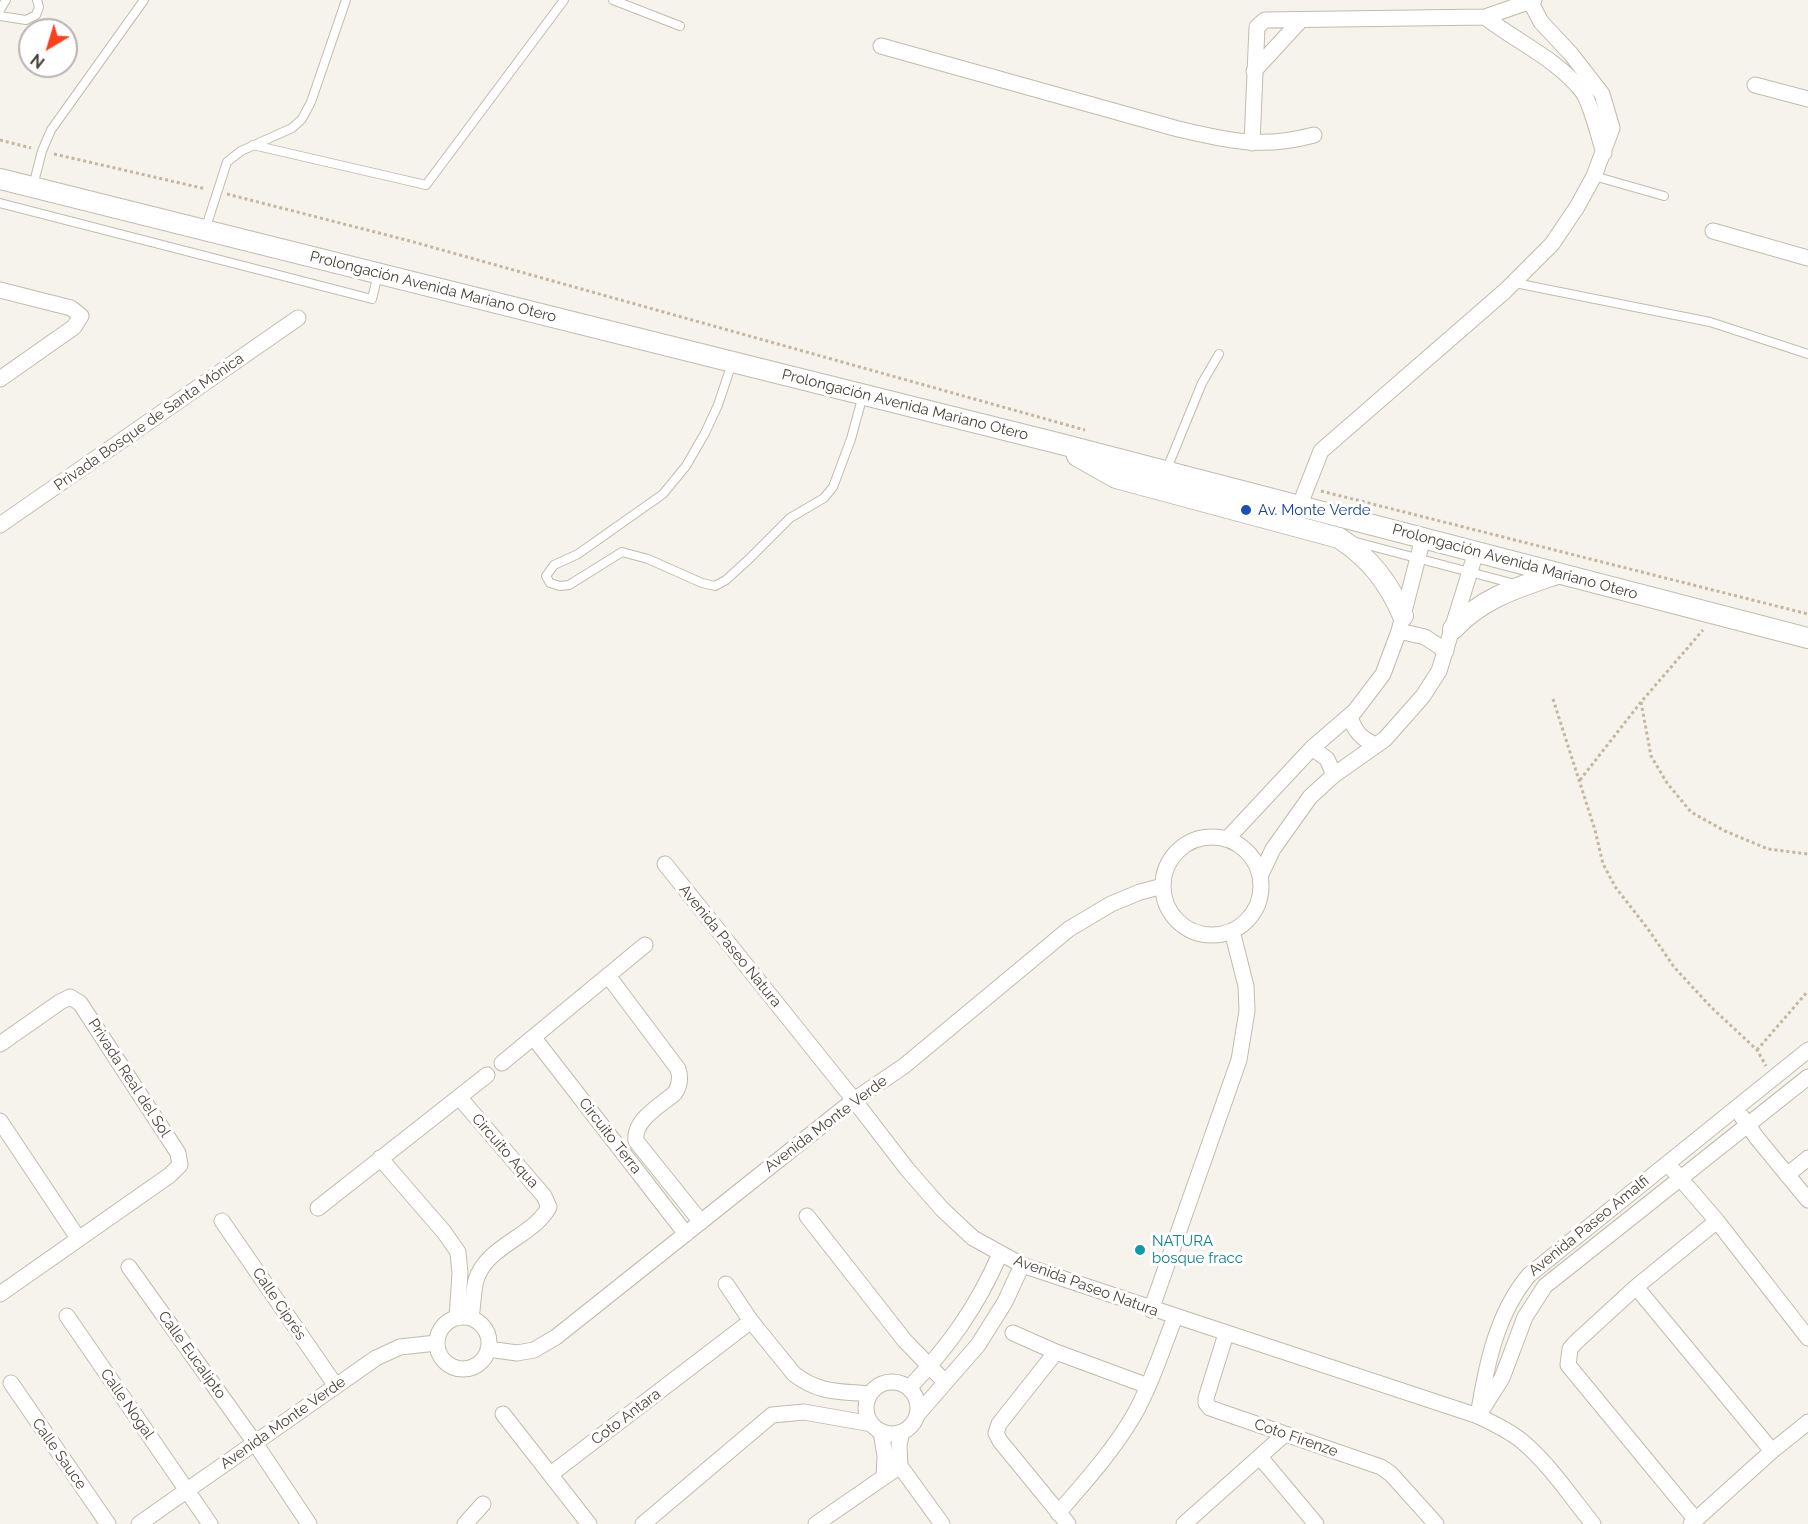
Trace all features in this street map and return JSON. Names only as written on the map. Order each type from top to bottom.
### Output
[{"type":"street","points":[[1252,143],[1257,27],[1265,20],[1485,17],[1532,1],[1541,22],[1571,54],[1602,94],[1612,128],[1594,176],[1577,207],[1552,243],[1513,283],[1334,438],[1322,451],[1299,507]]},
{"type":"street","points":[[1485,17],[1506,34],[1556,65],[1583,93],[1604,153]]},
{"type":"street","points":[[1254,71],[1301,20]]},
{"type":"street","points":[[881,46],[1178,129],[1252,143],[1275,143],[1314,135]]},
{"type":"street","points":[[1755,85],[1808,99]]},
{"type":"street","name":"Prolongación Avenida Mariano Otero","points":[[0,179],[1057,443],[1808,638]]},
{"type":"street","points":[[1713,231],[1808,258]]},
{"type":"street","points":[[0,290],[71,308],[81,316],[74,327],[0,379]]},
{"type":"street","name":"Privada Bosque de Santa Mónica","points":[[0,525],[298,318]]},
{"type":"street","points":[[1057,443],[1116,478],[1339,538],[1356,549],[1377,570],[1396,600],[1401,624],[1446,651]]},
{"type":"street","points":[[1227,839],[1312,748],[1350,716],[1369,695],[1383,674],[1401,624],[1423,538]]},
{"type":"street","points":[[1260,876],[1273,849],[1310,797],[1334,775],[1377,745],[1402,722],[1423,696],[1439,671],[1476,552]]},
{"type":"street","points":[[1453,629],[1496,596],[1557,574]]},
{"type":"street","points":[[1350,716],[1359,735],[1377,745]]},
{"type":"street","points":[[1312,748],[1327,759],[1334,775]]},
{"type":"street","points":[[1207,837],[1227,839],[1242,847],[1257,866],[1260,876],[1260,894],[1248,920],[1232,931],[1213,935],[1185,927],[1172,913],[1164,896],[1163,886],[1167,866],[1179,849],[1197,839],[1207,837]]},
{"type":"street","name":"Avenida Paseo Natura","points":[[665,864],[907,1169],[942,1209],[973,1238],[1022,1264],[1151,1310],[1478,1416],[1522,1442],[1549,1469],[1592,1524]]},
{"type":"street","name":"Avenida Monte Verde","points":[[488,1349],[517,1353],[534,1350],[556,1337],[854,1100],[904,1066],[1069,929],[1111,904],[1140,892],[1163,886]]},
{"type":"street","points":[[1151,1310],[1239,1060],[1247,1011],[1246,986],[1232,931]]},
{"type":"street","points":[[502,1063],[645,945]]},
{"type":"street","points":[[609,977],[678,1069],[680,1081],[675,1093],[641,1122],[636,1130],[636,1141],[701,1222]]},
{"type":"street","name":"Privada Real del Sol","points":[[0,1044],[70,997],[80,1003],[178,1153],[180,1165],[170,1175],[78,1238]]},
{"type":"street","name":"Circuito Terra","points":[[534,1038],[686,1234]]},
{"type":"street","name":"Avenida Paseo Amalfi","points":[[1478,1416],[1485,1375],[1502,1321],[1517,1289],[1529,1275],[1808,1050]]},
{"type":"street","points":[[318,1208],[487,1075]]},
{"type":"street","name":"Avenida Paseo Amalfi","points":[[1478,1416],[1502,1378],[1525,1317],[1545,1287],[1808,1077]]},
{"type":"street","name":"Circuito Aqua","points":[[459,1097],[544,1196],[549,1207],[544,1217],[490,1258],[476,1281],[464,1318]]},
{"type":"street","points":[[1736,1107],[1808,1200]]},
{"type":"street","points":[[0,1121],[78,1238],[0,1294]]},
{"type":"street","points":[[380,1158],[444,1232],[458,1252],[464,1318]]},
{"type":"street","points":[[1787,1174],[1808,1158]]},
{"type":"street","points":[[1667,1163],[1717,1221],[1808,1338]]},
{"type":"street","points":[[807,1216],[905,1341],[945,1382]]},
{"type":"street","name":"Calle Ciprés","points":[[222,1221],[336,1386]]},
{"type":"street","points":[[1717,1221],[1636,1287],[1575,1343],[1570,1349],[1568,1365],[1693,1522],[1808,1422]]},
{"type":"street","points":[[909,1388],[974,1308],[1000,1254]]},
{"type":"street","points":[[644,1524],[772,1415],[804,1412],[895,1434],[909,1428],[917,1415],[983,1337],[1005,1302],[1022,1264]]},
{"type":"street","name":"Calle Eucalipto","points":[[129,1267],[255,1443],[309,1524]]},
{"type":"street","points":[[726,1284],[751,1321],[794,1374],[821,1390],[870,1394]]},
{"type":"street","points":[[1636,1287],[1772,1451]]},
{"type":"street","name":"Calle Nogal","points":[[66,1316],[210,1524]]},
{"type":"street","points":[[1056,1352],[999,1424],[996,1432],[1000,1441],[1063,1519],[1134,1415],[1148,1386],[1174,1317]]},
{"type":"street","points":[[464,1318],[484,1328],[488,1335],[488,1349],[484,1359],[478,1365],[462,1370],[447,1365],[441,1359],[436,1343],[441,1328],[447,1322],[464,1318]]},
{"type":"street","name":"Coto Antara","points":[[551,1474],[751,1321]]},
{"type":"street","points":[[1013,1333],[1056,1352],[1148,1386]]},
{"type":"street","name":"Coto Firenze","points":[[1226,1334],[1207,1392],[1206,1403],[1210,1408],[1381,1467],[1391,1474],[1436,1524]]},
{"type":"street","name":"Avenida Monte Verde","points":[[139,1524],[376,1358],[400,1347],[436,1343]]},
{"type":"street","name":"Calle Sauce","points":[[11,1383],[108,1524]]},
{"type":"street","points":[[884,1477],[885,1456],[877,1428],[868,1417],[866,1409],[870,1394],[884,1383],[901,1383],[909,1388],[918,1403],[917,1415]]},
{"type":"street","points":[[503,1414],[589,1524]]},
{"type":"street","points":[[902,1432],[898,1454],[900,1466],[942,1524]]},
{"type":"street","points":[[1187,1523],[1285,1434]]},
{"type":"street","points":[[1260,1457],[1316,1524]]},
{"type":"street","points":[[816,1524],[900,1466]]},
{"type":"street","points":[[465,1524],[483,1504]]},
{"type":"lane","points":[[0,10],[6,0]]},
{"type":"lane","points":[[0,16],[26,20],[36,15],[39,7],[37,0]]},
{"type":"lane","points":[[32,188],[42,151],[51,130],[144,0]]},
{"type":"lane","points":[[205,230],[226,162],[240,151],[292,128],[302,119],[346,0]]},
{"type":"lane","points":[[253,145],[426,184],[564,0]]},
{"type":"lane","points":[[613,0],[681,26]]},
{"type":"lane","points":[[1594,176],[1664,196]]},
{"type":"lane","points":[[0,203],[372,299],[378,273]]},
{"type":"lane","points":[[1513,283],[1710,322],[1808,354]]},
{"type":"lane","points":[[1165,472],[1202,383],[1219,354]]},
{"type":"lane","points":[[733,362],[718,405],[686,466],[663,494],[578,554],[554,565],[546,576],[550,583],[560,586],[569,585],[622,552],[648,560],[702,583],[715,586],[726,580],[790,518],[824,498],[833,487],[851,439],[863,395]]},
{"type":"lane","points":[[1339,538],[1523,586]]},
{"type":"path","points":[[0,140],[410,241],[1093,432]]},
{"type":"path","points":[[1308,488],[1808,614]]},
{"type":"path","points":[[1580,781],[1641,702],[1716,615]]},
{"type":"path","points":[[1553,699],[1595,830],[1603,864],[1616,888],[1674,967],[1711,1007],[1757,1050],[1773,1078]]},
{"type":"path","points":[[1641,702],[1651,756],[1667,783],[1691,812],[1725,831],[1768,849],[1808,854]]},
{"type":"path","points":[[1757,1050],[1808,991]]},
{"type":"place","name":"Av. Monte Verde","points":[[1246,510]]},
{"type":"place","name":"NATURA bosque fracc","points":[[1140,1250]]}]
